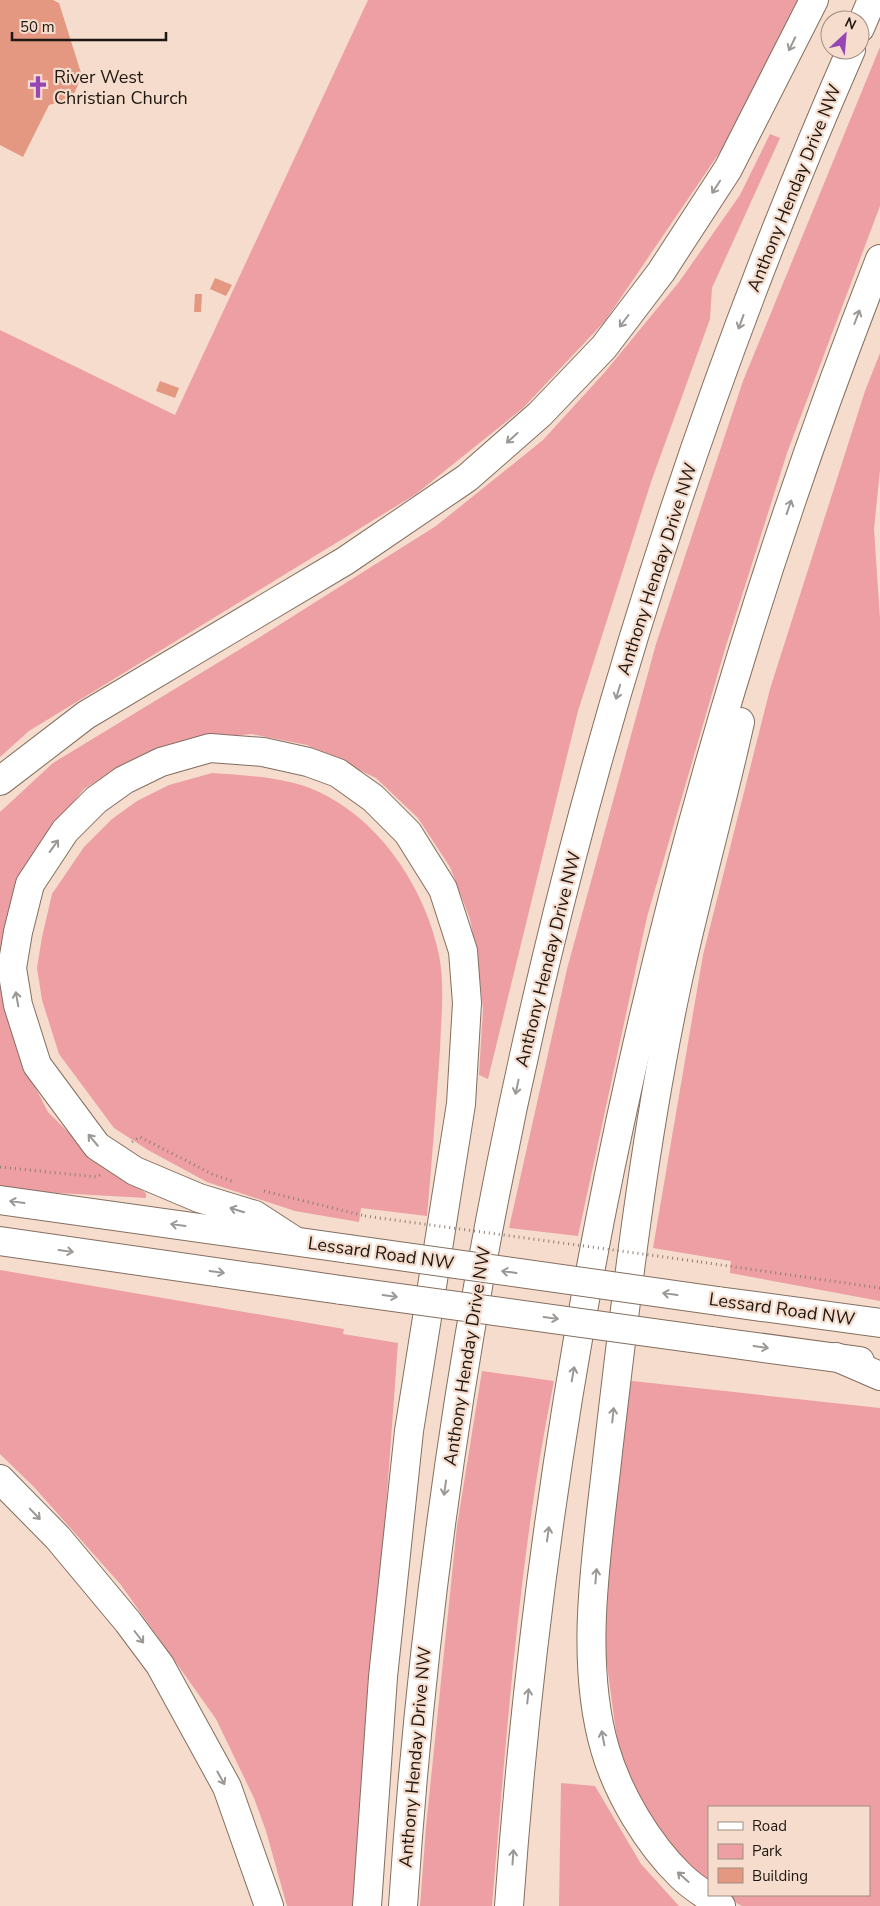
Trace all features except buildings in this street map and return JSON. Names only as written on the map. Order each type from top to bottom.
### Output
[{"type":"main road","points":[[0,781],[86,716],[345,561],[467,478],[540,414],[604,347],[666,264],[728,169],[814,0]]},
{"type":"main road","name":"Anthony Henday Drive NW","points":[[403,1906],[426,1634],[451,1447],[490,1216],[534,1007],[605,735],[651,583],[701,432],[762,265],[846,60]]},
{"type":"main road","points":[[509,1906],[517,1795],[533,1643],[562,1436],[602,1208],[630,1069],[679,869],[752,620],[839,363],[880,259]]},
{"type":"main road","points":[[721,1906],[682,1877],[651,1842],[630,1808],[605,1750],[594,1692],[592,1624],[624,1314],[648,1148],[677,983],[700,878],[740,726],[776,546]]},
{"type":"main road","points":[[295,1241],[255,1215],[200,1198],[135,1172],[97,1146],[37,1065],[18,1005],[12,968],[18,932],[30,884],[65,831],[96,800],[124,780],[160,762],[210,748],[263,752],[308,762],[338,773],[373,798],[408,833],[443,889],[463,951],[467,1003],[461,1104],[410,1432],[382,1677],[367,1906]]},
{"type":"main road","name":"Lessard Road NW","points":[[0,1200],[880,1323]]},
{"type":"main road","points":[[0,1241],[342,1290],[880,1363]]},
{"type":"main road","points":[[836,1357],[880,1376]]},
{"type":"main road","points":[[0,1479],[58,1538],[128,1622],[160,1664],[226,1788],[268,1906]]},
{"type":"path","points":[[124,1148],[140,1137],[212,1174],[237,1182]]},
{"type":"path","points":[[0,1166],[97,1177],[103,1172]]},
{"type":"path","points":[[262,1191],[365,1216],[880,1288]]},
{"type":"green space","points":[[368,0],[798,0],[726,143],[605,321],[523,408],[416,494],[29,731],[0,757],[0,330],[175,415]]},
{"type":"green space","points":[[880,47],[880,206],[787,453],[725,649],[647,917],[578,1236],[509,1228],[567,969],[656,644],[743,381]]},
{"type":"green space","points":[[770,134],[780,138],[712,288],[710,319],[651,482],[578,711],[488,1079],[479,1075],[483,1009],[478,961],[470,919],[450,867],[418,818],[376,778],[307,745],[252,734],[181,741],[123,764],[84,789],[47,834],[5,1004],[19,1056],[48,1112],[98,1162],[146,1193],[146,1198],[40,1192],[0,1186],[0,812],[53,763],[260,637],[436,526],[543,440],[605,372],[679,282],[740,195]]},
{"type":"green space","points":[[880,353],[880,470],[874,529],[880,619],[880,1301],[730,1273],[731,1261],[653,1248],[703,955],[770,689],[865,391]]},
{"type":"green space","points":[[212,773],[286,781],[327,796],[348,809],[367,825],[384,843],[413,885],[433,931],[442,979],[440,1050],[427,1216],[361,1208],[359,1222],[295,1211],[207,1182],[148,1150],[114,1128],[59,1054],[42,1000],[37,968],[52,894],[84,847],[112,819],[137,801],[169,785]]},
{"type":"green space","points":[[0,1270],[344,1329],[343,1334],[398,1343],[357,1906],[287,1906],[266,1831],[254,1798],[216,1719],[121,1585],[34,1487],[0,1454]]},
{"type":"green space","points":[[482,1371],[554,1381],[542,1446],[523,1577],[509,1709],[492,1906],[420,1906],[426,1827],[457,1526]]},
{"type":"green space","points":[[623,1380],[880,1408],[880,1906],[742,1906],[724,1896],[870,1896],[870,1806],[708,1806],[708,1884],[690,1871],[627,1785],[616,1732],[605,1650],[609,1548]]},
{"type":"green space","points":[[561,1783],[595,1786],[641,1864],[679,1906],[559,1906]]},
{"type":"place","name":"River West Christian Church","points":[[38,87]]}]
